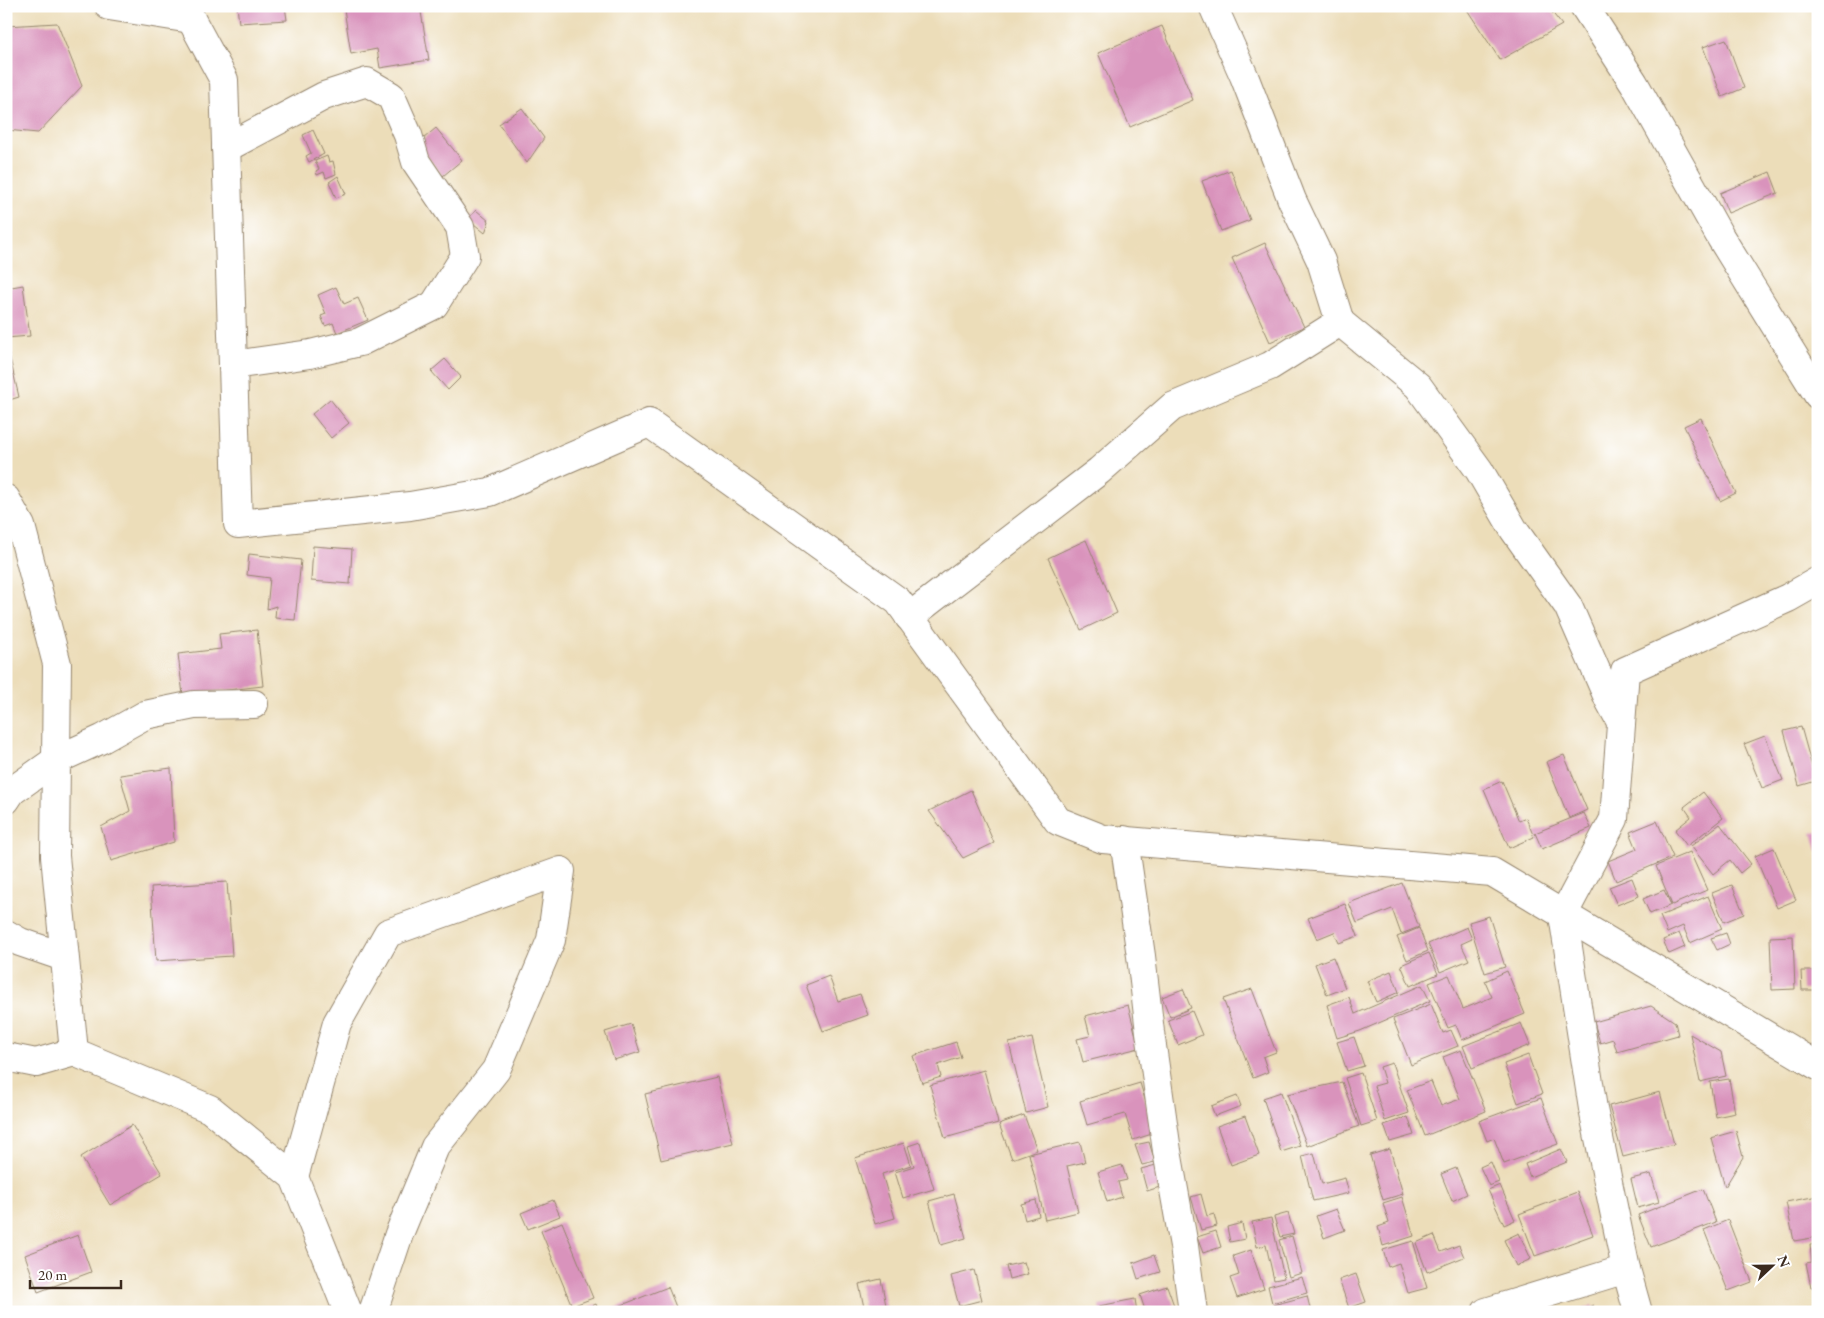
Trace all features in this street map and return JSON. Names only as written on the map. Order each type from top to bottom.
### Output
[{"type":"street","points":[[109,6],[189,12],[224,80],[238,524],[410,506],[490,492],[650,423],[898,601],[1058,821],[1103,838],[1492,872],[1818,1066]]},
{"type":"street","points":[[1213,6],[1244,76],[1292,200],[1321,261],[1340,322],[1418,386],[1479,470],[1514,530],[1568,606],[1609,700],[1621,722]]},
{"type":"street","points":[[1584,6],[1634,84],[1721,238],[1818,394]]},
{"type":"street","points":[[226,148],[324,96],[367,82],[391,96],[408,135],[416,162],[460,227],[465,256],[434,305],[360,342],[310,354],[233,365]]},
{"type":"street","points":[[909,616],[1099,471],[1172,407],[1270,366],[1340,322]]},
{"type":"street","points":[[6,499],[21,526],[57,664],[55,856],[74,1052]]},
{"type":"street","points":[[1638,1312],[1626,1270],[1594,1109],[1563,915],[1614,819],[1625,671],[1788,598],[1818,581]]},
{"type":"street","points":[[6,800],[12,791],[56,760],[102,739],[145,715],[194,705],[254,704]]},
{"type":"street","points":[[1124,840],[1151,1042],[1193,1312]]},
{"type":"street","points":[[294,1177],[337,1022],[388,933],[561,871],[551,940],[496,1070],[436,1147],[399,1234],[373,1312]]},
{"type":"street","points":[[6,934],[20,942],[64,957]]},
{"type":"street","points":[[6,1057],[36,1063],[74,1052],[210,1109],[294,1177],[348,1312]]},
{"type":"street","points":[[1486,1312],[1626,1270]]},
{"type":"building","points":[[237,6],[285,6],[287,20],[239,23]]},
{"type":"building","points":[[355,6],[420,6],[429,60],[380,68],[377,49],[351,54],[344,9]]},
{"type":"building","points":[[1470,6],[1547,6],[1562,25],[1500,60],[1466,8]]},
{"type":"building","points":[[57,23],[82,86],[38,133],[6,130],[6,26]]},
{"type":"building","points":[[1162,26],[1193,100],[1130,127],[1098,53]]},
{"type":"building","points":[[1726,39],[1744,88],[1722,97],[1703,47]]},
{"type":"building","points":[[522,108],[544,138],[527,163],[499,124]]},
{"type":"building","points":[[436,128],[462,160],[443,176],[417,144]]},
{"type":"building","points":[[313,130],[324,154],[309,162],[306,156],[311,153],[303,135]]},
{"type":"building","points":[[327,156],[329,162],[333,161],[336,174],[326,178],[324,172],[317,175],[316,171],[319,169],[315,161]]},
{"type":"building","points":[[1231,170],[1250,220],[1221,231],[1202,181]]},
{"type":"building","points":[[1770,172],[1778,193],[1728,213],[1720,193]]},
{"type":"building","points":[[338,176],[346,194],[336,198],[329,182]]},
{"type":"building","points":[[476,210],[489,221],[485,233],[468,219]]},
{"type":"building","points":[[1265,243],[1304,327],[1270,342],[1232,258]]},
{"type":"building","points":[[23,285],[30,336],[6,338],[6,288]]},
{"type":"building","points":[[336,287],[344,304],[358,298],[368,320],[337,333],[333,323],[325,326],[321,316],[326,314],[318,295]]},
{"type":"building","points":[[9,354],[19,397],[6,401],[6,355]]},
{"type":"building","points":[[445,359],[461,377],[448,390],[431,371]]},
{"type":"building","points":[[330,399],[349,423],[331,438],[312,414]]},
{"type":"building","points":[[1701,418],[1736,493],[1720,501],[1684,426]]},
{"type":"building","points":[[1086,540],[1117,613],[1081,630],[1048,558]]},
{"type":"building","points":[[313,546],[352,549],[350,584],[311,581]]},
{"type":"building","points":[[249,554],[301,560],[295,620],[275,618],[276,606],[267,609],[270,578],[247,575]]},
{"type":"building","points":[[257,630],[263,686],[183,695],[178,654],[221,649],[219,634]]},
{"type":"building","points":[[1801,727],[1816,781],[1799,786],[1784,731]]},
{"type":"building","points":[[1765,736],[1783,780],[1762,788],[1744,744]]},
{"type":"building","points":[[1564,755],[1587,810],[1569,818],[1546,762]]},
{"type":"building","points":[[171,768],[174,842],[111,861],[101,827],[130,811],[120,775]]},
{"type":"building","points":[[1502,781],[1519,821],[1526,818],[1534,837],[1509,848],[1484,789]]},
{"type":"building","points":[[971,790],[994,843],[963,858],[929,811]]},
{"type":"building","points":[[1703,792],[1723,818],[1687,846],[1675,830],[1691,817],[1684,807]]},
{"type":"building","points":[[1584,813],[1591,828],[1542,849],[1535,833]]},
{"type":"building","points":[[1657,821],[1673,857],[1616,881],[1608,861],[1637,849],[1630,832]]},
{"type":"building","points":[[1720,824],[1751,864],[1740,873],[1730,860],[1713,874],[1691,846]]},
{"type":"building","points":[[1818,832],[1818,851],[1817,851],[1812,833]]},
{"type":"building","points":[[1774,848],[1796,900],[1777,908],[1755,856]]},
{"type":"building","points":[[1690,852],[1707,890],[1672,905],[1656,866]]},
{"type":"building","points":[[1632,878],[1639,896],[1617,905],[1609,887]]},
{"type":"building","points":[[227,882],[232,956],[156,961],[151,887]]},
{"type":"building","points":[[1402,883],[1419,927],[1401,934],[1392,909],[1357,923],[1349,903]]},
{"type":"building","points":[[1732,885],[1744,914],[1724,922],[1712,893]]},
{"type":"building","points":[[1664,890],[1671,905],[1650,914],[1643,899]]},
{"type":"building","points":[[1708,896],[1722,929],[1690,943],[1683,926],[1667,933],[1660,916]]},
{"type":"building","points":[[1345,904],[1358,936],[1339,943],[1334,932],[1317,939],[1308,918]]},
{"type":"building","points":[[1489,916],[1505,967],[1485,973],[1469,922]]},
{"type":"building","points":[[1467,927],[1472,939],[1461,944],[1469,960],[1440,972],[1428,944]]},
{"type":"building","points":[[1419,928],[1428,951],[1407,960],[1397,937]]},
{"type":"building","points":[[1679,933],[1685,947],[1669,954],[1663,940]]},
{"type":"building","points":[[1726,933],[1730,944],[1717,950],[1711,938]]},
{"type":"building","points":[[1793,936],[1795,989],[1772,990],[1770,937]]},
{"type":"building","points":[[1429,953],[1438,974],[1410,986],[1401,965]]},
{"type":"building","points":[[1333,957],[1345,988],[1327,995],[1315,964]]},
{"type":"building","points":[[1391,971],[1399,992],[1376,1002],[1367,981]]},
{"type":"building","points":[[1507,971],[1525,1014],[1462,1040],[1456,1025],[1448,1028],[1429,983],[1449,975],[1463,1009],[1492,997],[1485,981]]},
{"type":"building","points":[[1801,971],[1818,971],[1818,990],[1802,990]]},
{"type":"building","points":[[829,976],[838,1001],[860,994],[868,1015],[823,1031],[806,985]]},
{"type":"building","points":[[1422,985],[1430,1001],[1360,1031],[1337,1038],[1327,1005],[1349,997],[1355,1014]]},
{"type":"building","points":[[1183,989],[1191,1008],[1170,1017],[1162,997]]},
{"type":"building","points":[[1252,989],[1276,1052],[1263,1057],[1268,1072],[1253,1078],[1223,999]]},
{"type":"building","points":[[1431,1004],[1443,1033],[1451,1030],[1458,1046],[1411,1065],[1393,1019]]},
{"type":"building","points":[[1128,1005],[1139,1048],[1083,1062],[1077,1039],[1090,1036],[1085,1016]]},
{"type":"building","points":[[1651,1006],[1675,1022],[1678,1035],[1617,1052],[1613,1039],[1600,1043],[1594,1022]]},
{"type":"building","points":[[1192,1011],[1202,1035],[1178,1045],[1168,1020]]},
{"type":"building","points":[[1521,1023],[1530,1045],[1472,1068],[1463,1046]]},
{"type":"building","points":[[631,1024],[640,1052],[614,1060],[605,1032]]},
{"type":"building","points":[[1690,1034],[1721,1052],[1726,1076],[1700,1082]]},
{"type":"building","points":[[1354,1037],[1364,1066],[1347,1071],[1337,1042]]},
{"type":"building","points":[[1032,1038],[1048,1107],[1026,1113],[1009,1043]]},
{"type":"building","points":[[956,1042],[961,1057],[938,1065],[941,1077],[922,1083],[913,1056]]},
{"type":"building","points":[[1461,1050],[1486,1111],[1425,1136],[1407,1090],[1431,1081],[1441,1106],[1460,1099],[1443,1057]]},
{"type":"building","points":[[1528,1055],[1542,1094],[1518,1103],[1504,1064]]},
{"type":"building","points":[[1392,1063],[1409,1113],[1385,1121],[1374,1086],[1385,1083],[1380,1067]]},
{"type":"building","points":[[984,1070],[998,1123],[945,1138],[930,1085]]},
{"type":"building","points":[[1361,1073],[1377,1121],[1361,1126],[1345,1078]]},
{"type":"building","points":[[717,1077],[733,1143],[661,1160],[645,1094]]},
{"type":"building","points":[[1729,1079],[1735,1113],[1716,1117],[1710,1082]]},
{"type":"building","points":[[1342,1082],[1359,1126],[1307,1146],[1287,1094]]},
{"type":"building","points":[[1140,1083],[1155,1133],[1133,1140],[1125,1114],[1087,1125],[1080,1101]]},
{"type":"building","points":[[1281,1092],[1300,1146],[1281,1152],[1263,1098]]},
{"type":"building","points":[[1660,1092],[1674,1144],[1623,1157],[1609,1106]]},
{"type":"building","points":[[1237,1096],[1241,1106],[1215,1116],[1211,1106]]},
{"type":"building","points":[[1541,1098],[1558,1144],[1504,1164],[1494,1138],[1487,1141],[1479,1121]]},
{"type":"building","points":[[1024,1115],[1037,1150],[1012,1159],[999,1124]]},
{"type":"building","points":[[1245,1116],[1259,1155],[1231,1165],[1217,1126]]},
{"type":"building","points":[[1408,1117],[1414,1135],[1390,1142],[1384,1125]]},
{"type":"building","points":[[132,1125],[162,1174],[110,1205],[81,1157]]},
{"type":"building","points":[[1736,1131],[1743,1157],[1725,1187],[1711,1138]]},
{"type":"building","points":[[920,1142],[934,1189],[903,1198],[895,1172],[914,1166],[908,1146]]},
{"type":"building","points":[[1080,1142],[1085,1162],[1067,1166],[1078,1212],[1045,1220],[1029,1154]]},
{"type":"building","points":[[1149,1142],[1155,1162],[1142,1165],[1135,1145]]},
{"type":"building","points":[[904,1143],[911,1165],[882,1174],[895,1218],[875,1224],[855,1158]]},
{"type":"building","points":[[1390,1149],[1403,1194],[1383,1200],[1370,1155]]},
{"type":"building","points":[[1561,1149],[1567,1162],[1530,1177],[1525,1164]]},
{"type":"building","points":[[1314,1153],[1322,1184],[1345,1178],[1349,1193],[1313,1201],[1302,1156]]},
{"type":"building","points":[[1491,1162],[1499,1182],[1489,1186],[1480,1167]]},
{"type":"building","points":[[1122,1165],[1127,1180],[1118,1182],[1122,1197],[1107,1202],[1098,1172]]},
{"type":"building","points":[[1156,1165],[1163,1186],[1147,1191],[1141,1169]]},
{"type":"building","points":[[1456,1168],[1467,1194],[1452,1201],[1441,1174]]},
{"type":"building","points":[[1651,1174],[1659,1202],[1638,1208],[1631,1179]]},
{"type":"building","points":[[1500,1185],[1515,1220],[1504,1225],[1488,1190]]},
{"type":"building","points":[[1703,1189],[1716,1222],[1651,1247],[1638,1215]]},
{"type":"building","points":[[1577,1192],[1593,1235],[1535,1256],[1519,1214]]},
{"type":"building","points":[[954,1194],[966,1238],[941,1245],[929,1201]]},
{"type":"building","points":[[1201,1194],[1207,1216],[1214,1214],[1217,1226],[1201,1230],[1191,1197]]},
{"type":"building","points":[[1818,1196],[1818,1237],[1794,1241],[1786,1202]]},
{"type":"building","points":[[1402,1197],[1414,1236],[1383,1246],[1378,1227],[1389,1223],[1383,1203]]},
{"type":"building","points":[[553,1200],[560,1216],[528,1229],[521,1213]]},
{"type":"building","points":[[1036,1200],[1039,1216],[1025,1220],[1021,1204]]},
{"type":"building","points":[[1336,1209],[1345,1230],[1324,1238],[1316,1216]]},
{"type":"building","points":[[1288,1213],[1294,1234],[1280,1237],[1274,1217]]},
{"type":"building","points":[[1271,1218],[1284,1278],[1274,1280],[1266,1245],[1257,1247],[1252,1222]]},
{"type":"building","points":[[1728,1220],[1752,1282],[1728,1291],[1704,1230]]},
{"type":"building","points":[[562,1222],[593,1298],[572,1306],[541,1231]]},
{"type":"building","points":[[1242,1223],[1245,1239],[1230,1242],[1227,1227]]},
{"type":"building","points":[[1216,1231],[1221,1247],[1203,1253],[1197,1237]]},
{"type":"building","points":[[1519,1233],[1531,1259],[1516,1266],[1504,1240]]},
{"type":"building","points":[[78,1235],[91,1272],[38,1292],[25,1255]]},
{"type":"building","points":[[1434,1235],[1441,1252],[1459,1245],[1464,1257],[1427,1272],[1416,1243]]},
{"type":"building","points":[[1292,1236],[1302,1273],[1289,1277],[1279,1240]]},
{"type":"building","points":[[1413,1241],[1427,1288],[1408,1293],[1399,1263],[1388,1267],[1383,1250]]},
{"type":"building","points":[[1818,1244],[1818,1286],[1811,1287],[1806,1263],[1812,1262],[1810,1245]]},
{"type":"building","points":[[1251,1250],[1264,1289],[1237,1298],[1230,1278],[1239,1275],[1233,1256]]},
{"type":"building","points":[[1154,1255],[1160,1272],[1138,1279],[1133,1263]]},
{"type":"building","points":[[1024,1262],[1028,1274],[1009,1279],[1006,1266]]},
{"type":"building","points":[[974,1270],[982,1300],[959,1306],[951,1276]]},
{"type":"building","points":[[1356,1274],[1366,1302],[1349,1308],[1339,1280]]},
{"type":"building","points":[[1302,1277],[1307,1293],[1272,1303],[1268,1286]]},
{"type":"building","points":[[881,1279],[887,1311],[865,1312],[859,1284]]},
{"type":"building","points":[[1167,1286],[1176,1311],[1154,1312],[1152,1308],[1145,1310],[1140,1295]]},
{"type":"building","points":[[668,1287],[678,1312],[610,1312],[609,1310]]},
{"type":"building","points":[[1307,1296],[1311,1312],[1274,1312],[1273,1305]]},
{"type":"building","points":[[1135,1299],[1137,1312],[1100,1312],[1099,1306]]},
{"type":"building","points":[[596,1304],[599,1312],[579,1312]]},
{"type":"building","points":[[1593,1305],[1596,1312],[1577,1312]]}]
